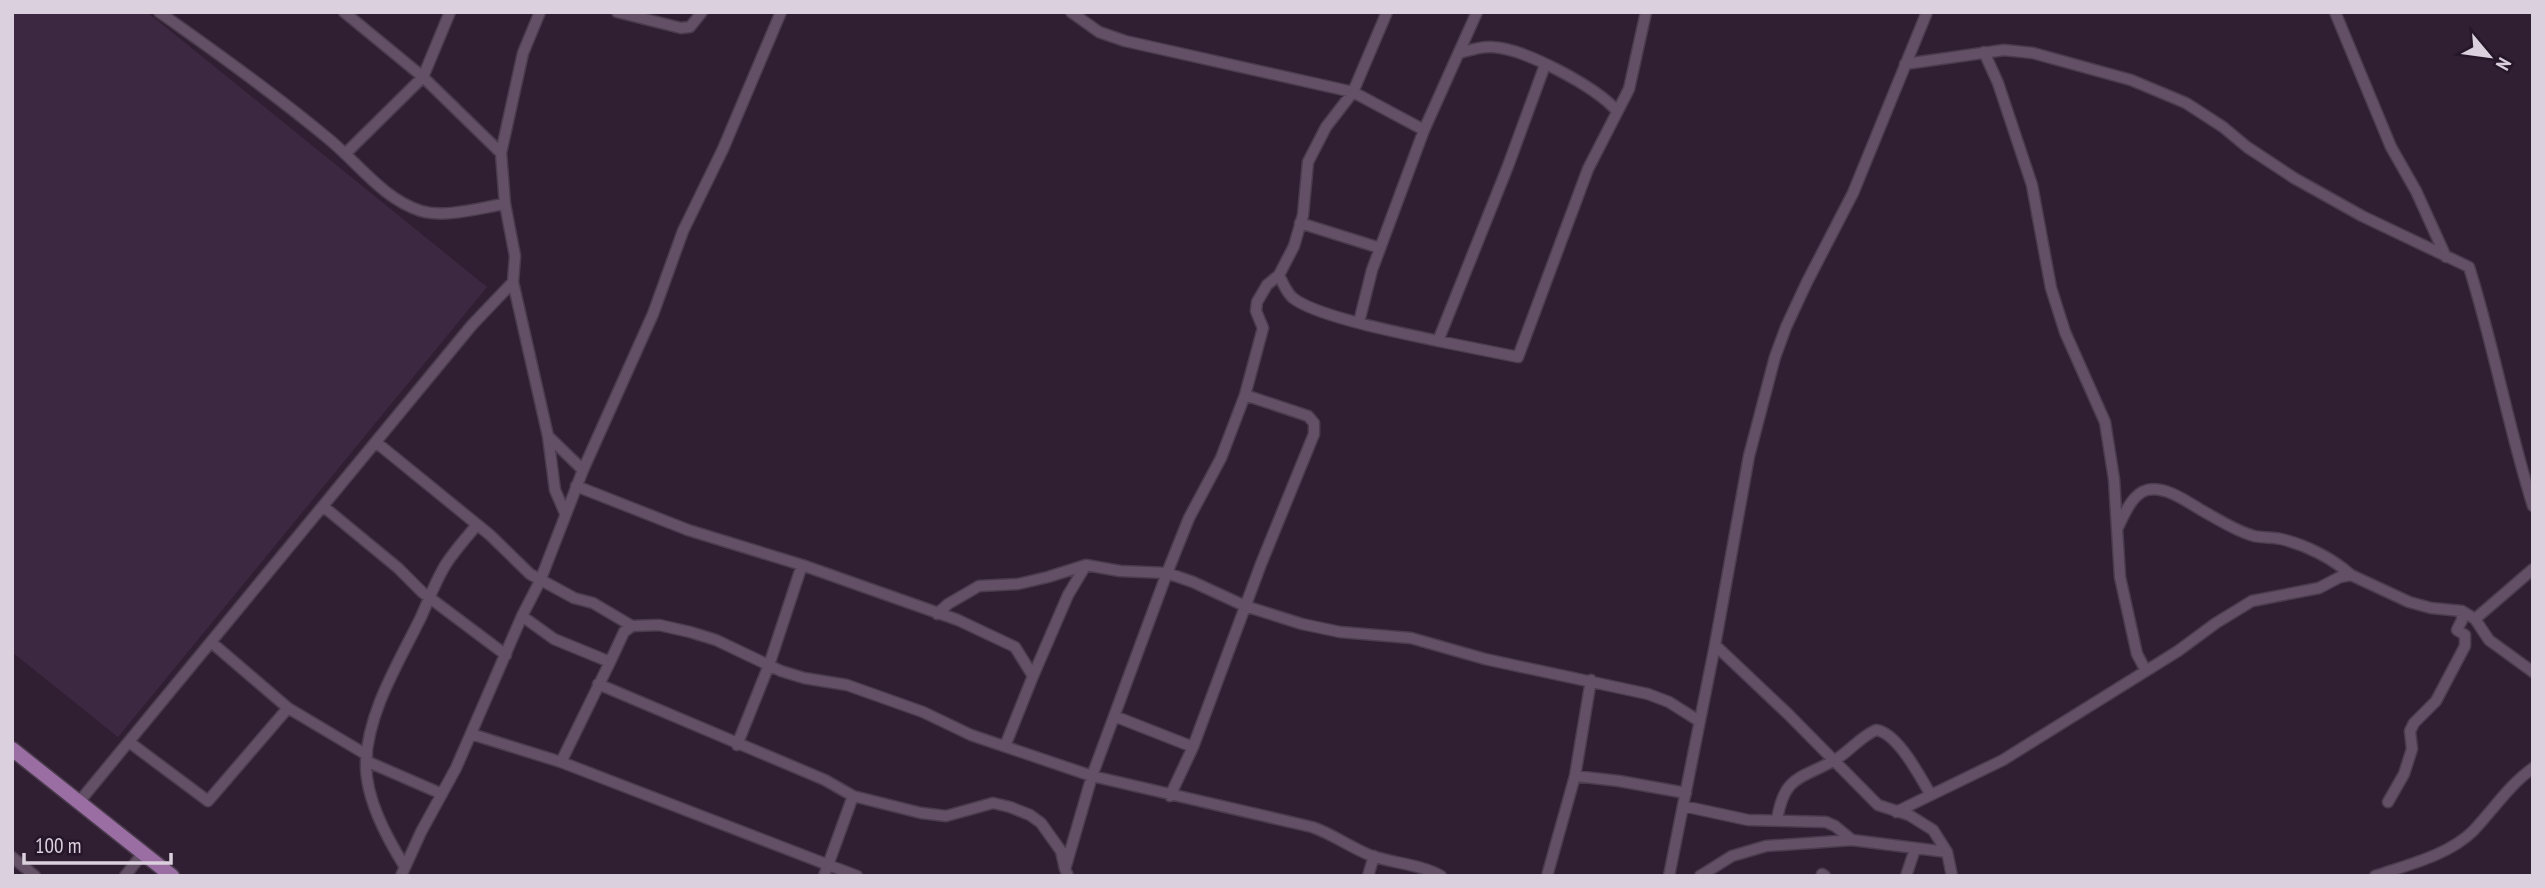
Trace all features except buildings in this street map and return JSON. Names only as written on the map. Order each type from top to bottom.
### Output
[{"type":"main road","points":[[12,749],[172,876]]},
{"type":"street","points":[[159,12],[244,71],[333,142],[382,190],[419,210],[435,214],[505,204]]},
{"type":"street","points":[[344,12],[423,76],[501,153]]},
{"type":"street","points":[[345,154],[423,76],[450,12]]},
{"type":"street","points":[[540,12],[523,53],[501,153],[505,204],[515,256],[513,282],[548,436],[555,489],[565,513]]},
{"type":"street","points":[[617,12],[681,28],[690,27],[702,12]]},
{"type":"street","points":[[403,871],[471,734],[540,581],[576,486],[653,314],[683,231],[723,149],[781,12]]},
{"type":"street","points":[[1071,12],[1098,33],[1125,41],[1353,92],[1424,130]]},
{"type":"street","points":[[1066,872],[1092,776],[1167,573],[1189,518],[1221,458],[1245,395],[1263,328],[1256,311],[1258,302],[1267,285],[1279,275],[1294,246],[1300,223],[1308,162],[1334,115],[1353,92],[1387,12]]},
{"type":"street","points":[[1359,322],[1365,292],[1424,130],[1477,12]]},
{"type":"street","points":[[1279,275],[1294,298],[1331,314],[1438,341],[1518,357],[1588,169],[1632,78],[1646,12]]},
{"type":"street","points":[[1669,876],[1749,456],[1775,357],[1807,282],[1853,193],[1927,12]]},
{"type":"street","points":[[2335,12],[2391,147],[2416,191],[2446,257]]},
{"type":"street","points":[[1459,53],[1494,47],[1508,49],[1583,82],[1617,111]]},
{"type":"street","points":[[1905,64],[2004,50],[2033,53],[2131,80],[2186,103],[2294,178],[2362,216],[2469,267],[2483,313],[2512,437],[2533,506]]},
{"type":"street","points":[[1984,52],[1998,83],[2032,185],[2051,288],[2065,332],[2105,422],[2111,448],[2120,577],[2137,654],[2146,671]]},
{"type":"street","points":[[1438,341],[1545,65]]},
{"type":"street","points":[[1300,223],[1380,248]]},
{"type":"street","points":[[79,802],[472,325],[513,282]]},
{"type":"street","points":[[1170,796],[1193,747],[1245,606],[1314,434],[1314,423],[1308,416],[1245,395]]},
{"type":"street","points":[[548,436],[583,470]]},
{"type":"street","points":[[377,443],[540,581],[574,598],[593,603],[632,626],[659,625],[716,640],[769,666],[804,678],[847,685],[923,712],[971,735],[1092,776],[1325,831],[1374,856],[1425,868],[1441,876]]},
{"type":"street","points":[[576,486],[688,530],[802,565],[958,620],[1015,646],[1033,676]]},
{"type":"street","points":[[2116,530],[2129,505],[2140,494],[2145,490],[2162,491],[2182,499],[2237,530],[2256,537],[2282,540],[2314,551],[2337,562],[2351,575],[2409,602],[2431,608],[2462,611],[2475,619],[2489,640],[2533,672]]},
{"type":"street","points":[[324,507],[430,598],[506,655]]},
{"type":"street","points":[[403,871],[385,835],[372,794],[366,758],[372,728],[387,686],[448,561],[477,526]]},
{"type":"street","points":[[737,745],[769,666],[802,565]]},
{"type":"street","points":[[937,614],[948,604],[979,586],[1018,584],[1086,565],[1120,571],[1167,573],[1245,606],[1311,626],[1340,632],[1411,638],[1505,664],[1591,680],[1648,694],[1669,702],[1699,721]]},
{"type":"street","points":[[1005,746],[1068,595],[1086,565]]},
{"type":"street","points":[[2475,619],[2533,569]]},
{"type":"street","points":[[1896,811],[2003,760],[2252,601],[2319,588],[2340,577],[2351,575]]},
{"type":"street","points":[[2388,802],[2404,774],[2412,749],[2410,731],[2414,723],[2436,701],[2465,646],[2465,635],[2458,630],[2462,611]]},
{"type":"street","points":[[522,616],[554,639],[610,662]]},
{"type":"street","points":[[561,762],[624,632],[632,626]]},
{"type":"street","points":[[211,642],[288,708],[366,758],[442,794]]},
{"type":"street","points":[[1715,645],[1878,805],[1909,815],[1928,825],[1937,834],[1947,852],[1952,876]]},
{"type":"street","points":[[1547,876],[1575,776],[1591,680]]},
{"type":"street","points":[[598,684],[825,780],[853,796],[920,813],[946,816],[993,803],[1030,815],[1041,823],[1061,851],[1066,872]]},
{"type":"street","points":[[129,742],[208,801],[288,708]]},
{"type":"street","points":[[1114,716],[1193,747]]},
{"type":"street","points":[[1777,820],[1780,801],[1792,782],[1834,761],[1873,731],[1885,732],[1903,751],[1931,794]]},
{"type":"street","points":[[471,734],[561,762],[825,870],[857,876]]},
{"type":"street","points":[[2375,876],[2458,843],[2533,768]]},
{"type":"street","points":[[1575,776],[1686,793]]},
{"type":"street","points":[[825,870],[853,796]]},
{"type":"street","points":[[1684,806],[1748,820],[1826,822],[1852,840]]},
{"type":"street","points":[[1700,876],[1717,872],[1732,856],[1766,846],[1852,840],[1947,852]]},
{"type":"street","points":[[1906,876],[1915,849]]},
{"type":"street","points":[[125,876],[143,853]]},
{"type":"street","points":[[1368,876],[1374,856]]},
{"type":"street","points":[[12,857],[29,874]]},
{"type":"shaded area","points":[[12,12],[147,12],[487,287],[118,737],[12,652]]}]
